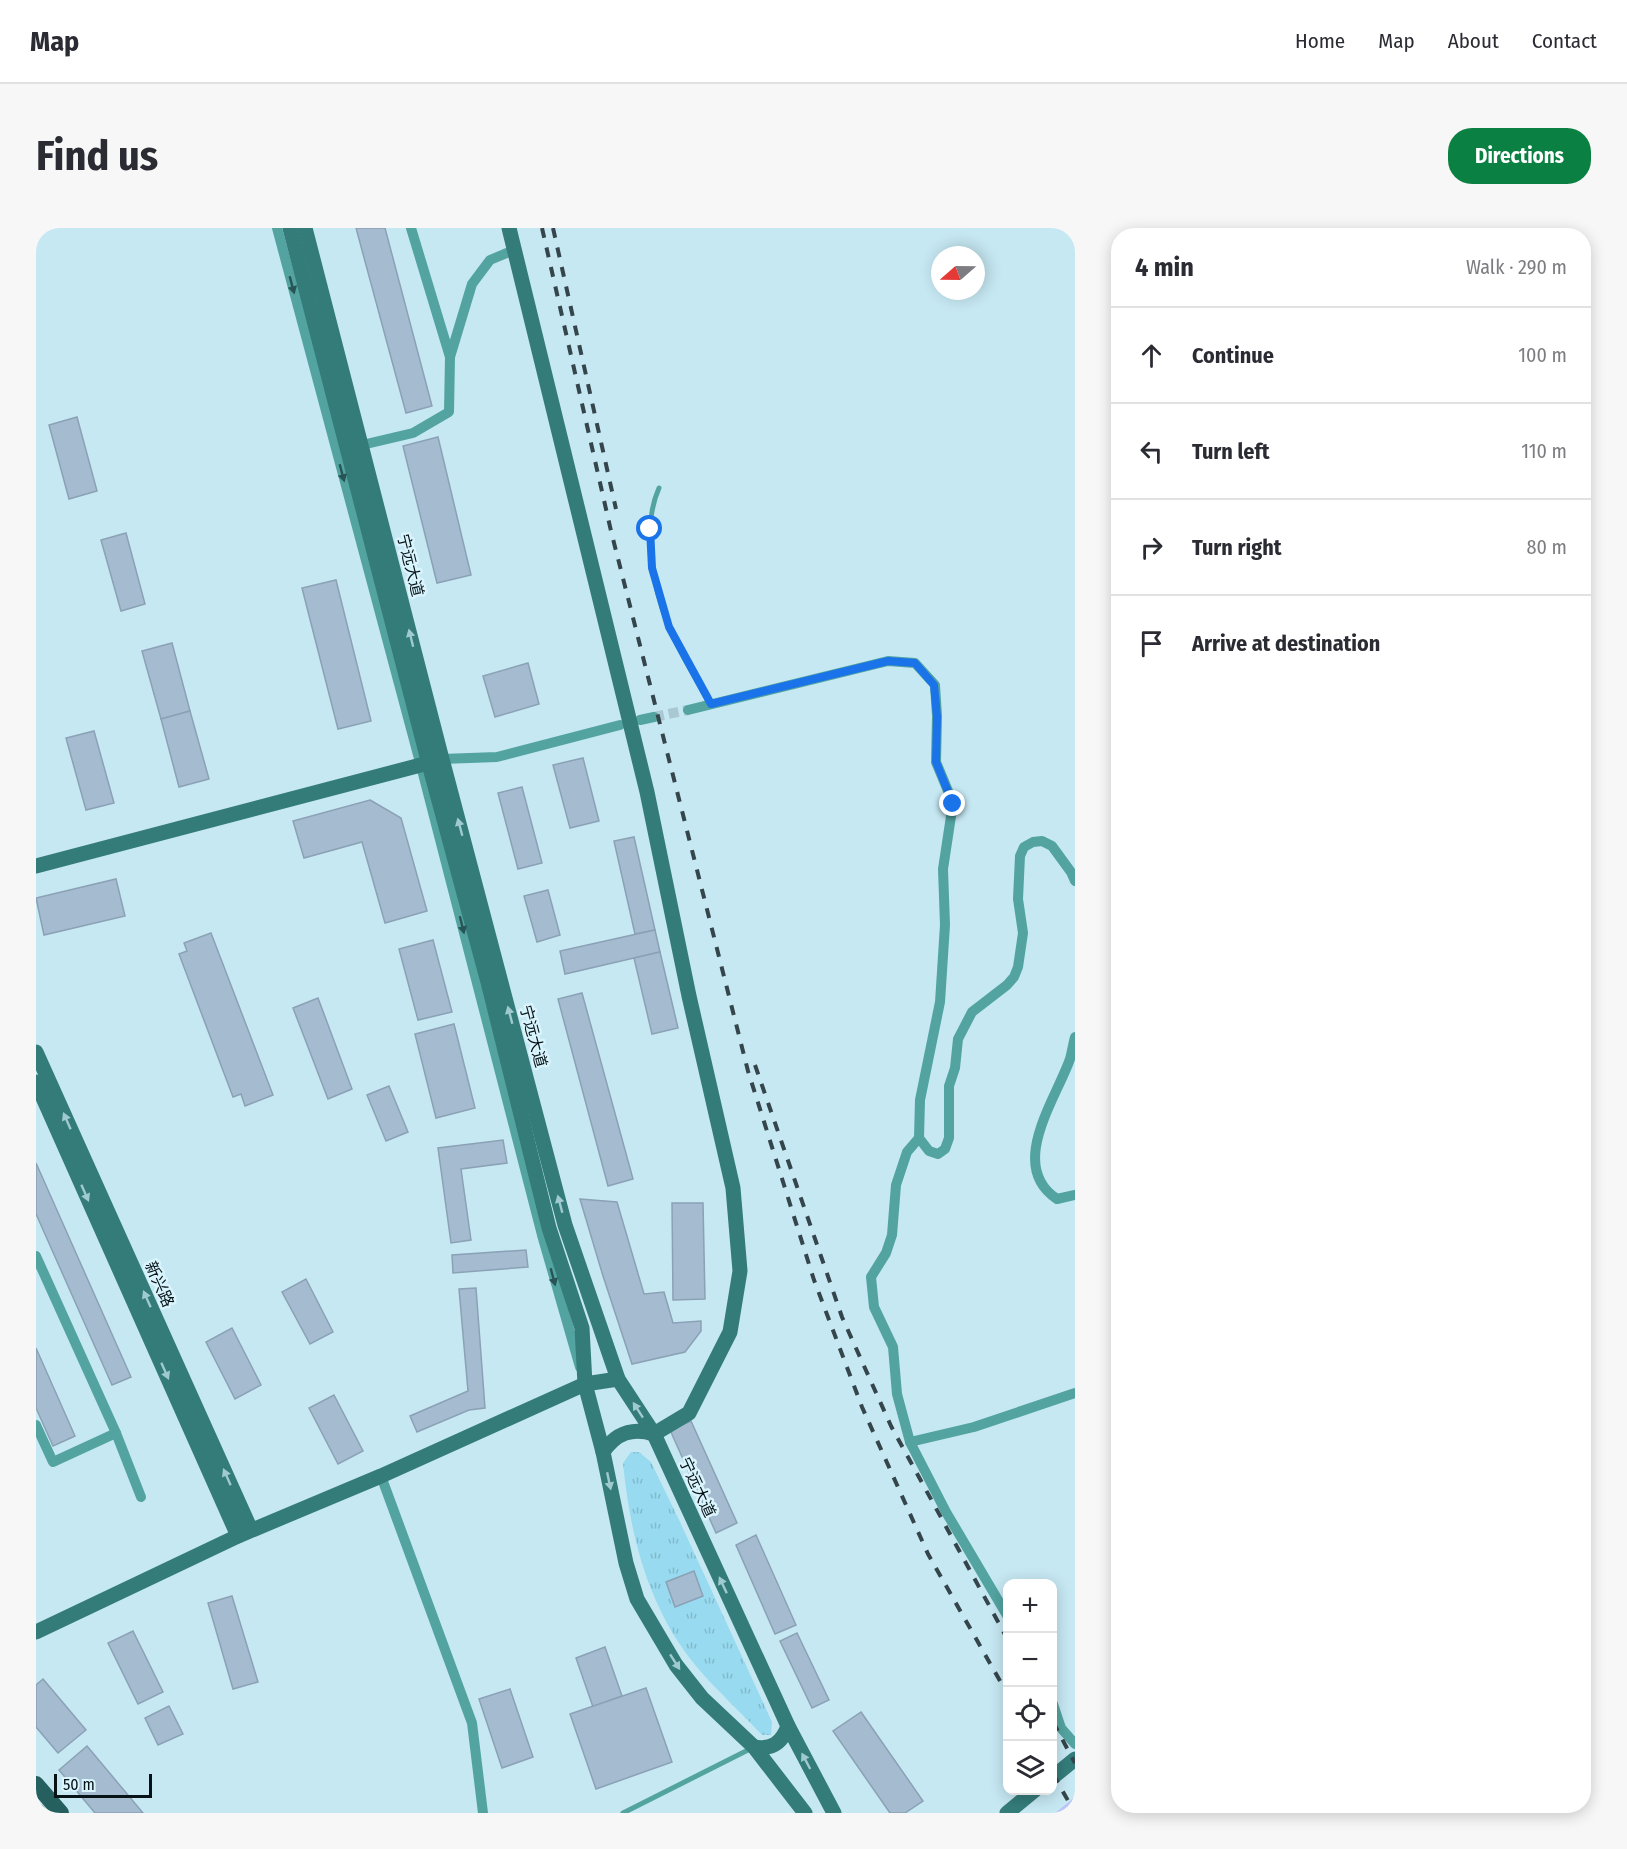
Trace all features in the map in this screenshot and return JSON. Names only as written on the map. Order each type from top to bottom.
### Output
[{"type":"main road","name":"宁远大道","points":[[290,228],[488,982],[549,1228],[582,1328],[585,1384],[637,1599],[676,1665],[702,1698],[754,1748],[805,1813]]},
{"type":"main road","name":"宁远大道","points":[[305,228],[362,445],[430,763],[565,1226],[618,1379],[654,1434],[788,1726],[834,1813]]},
{"type":"main road","points":[[508,228],[647,792],[689,996],[734,1188],[740,1271],[730,1332],[688,1413],[654,1434],[637,1431],[619,1435],[603,1452]]},
{"type":"main road","points":[[36,866],[430,763]]},
{"type":"main road","name":"新兴路","points":[[36,1052],[245,1533]]},
{"type":"main road","name":"新兴路","points":[[36,1082],[245,1533]]},
{"type":"main road","points":[[36,1632],[245,1533],[381,1476],[585,1384],[618,1379]]},
{"type":"main road","points":[[754,1748],[772,1747],[785,1735],[788,1726]]},
{"type":"main road","points":[[1057,1774],[1075,1759]]},
{"type":"main road","points":[[36,1784],[61,1813]]},
{"type":"main road","points":[[1007,1813],[1030,1795]]},
{"type":"street","name":"宁远大道","points":[[277,228],[430,763]]},
{"type":"street","points":[[411,228],[450,357]]},
{"type":"street","points":[[362,445],[413,432],[449,412],[450,357],[472,284],[490,260],[514,250]]},
{"type":"street","points":[[688,710],[888,661],[915,663],[934,685],[937,717],[936,762],[953,804],[943,869],[945,925],[940,1002],[920,1100],[919,1138],[929,1151],[938,1154],[945,1149],[949,1138],[949,1086],[955,1068],[958,1039],[972,1012],[1006,985],[1014,977],[1018,967],[1023,933],[1018,899],[1020,856],[1024,847],[1033,842],[1042,841],[1052,846],[1075,881]]},
{"type":"street","points":[[640,720],[654,717]]},
{"type":"street","points":[[430,763],[497,757],[620,725]]},
{"type":"street","points":[[1075,1037],[1070,1059],[1043,1119],[1034,1162],[1041,1184],[1047,1192],[1057,1199],[1075,1195]]},
{"type":"street","points":[[919,1138],[907,1152],[896,1185],[892,1235],[886,1253],[871,1277],[874,1306],[893,1347],[897,1394],[910,1442],[946,1512],[1003,1609]]},
{"type":"street","points":[[36,1256],[116,1433],[141,1497]]},
{"type":"street","points":[[910,1442],[974,1427],[1075,1393]]},
{"type":"street","points":[[36,1425],[53,1462],[116,1433]]},
{"type":"street","points":[[381,1476],[472,1723],[483,1813]]},
{"type":"street","points":[[1057,1716],[1061,1728],[1075,1744]]},
{"type":"lane","points":[[659,488],[654,500],[650,529],[652,568],[669,627],[711,704]]},
{"type":"lane","points":[[623,1813],[754,1748]]},
{"type":"green space","points":[[631,1452],[639,1452],[651,1462],[772,1722],[771,1735],[762,1735],[704,1675],[679,1644],[665,1620],[644,1570],[631,1517],[623,1463]]},
{"type":"shaded area","points":[[1075,1797],[1075,1813],[1055,1813]]},
{"type":"building","points":[[356,228],[385,228],[432,406],[406,413]]},
{"type":"building","points":[[77,417],[97,491],[69,499],[49,425]]},
{"type":"building","points":[[438,437],[471,575],[437,583],[403,446]]},
{"type":"building","points":[[126,533],[145,604],[121,611],[101,540]]},
{"type":"building","points":[[336,580],[371,721],[338,729],[302,588]]},
{"type":"building","points":[[172,643],[190,711],[161,719],[142,651]]},
{"type":"building","points":[[528,663],[539,704],[495,717],[483,676]]},
{"type":"building","points":[[190,711],[209,779],[179,787],[161,719]]},
{"type":"building","points":[[94,731],[114,803],[86,810],[66,738]]},
{"type":"building","points":[[583,758],[599,821],[570,828],[553,765]]},
{"type":"building","points":[[522,787],[542,863],[518,869],[498,793]]},
{"type":"building","points":[[370,800],[401,818],[427,911],[385,923],[362,842],[304,858],[293,821]]},
{"type":"building","points":[[634,837],[655,930],[635,934],[614,841]]},
{"type":"building","points":[[116,879],[125,916],[44,935],[36,898]]},
{"type":"building","points":[[548,890],[560,935],[537,942],[524,896]]},
{"type":"building","points":[[655,930],[660,952],[565,974],[560,951]]},
{"type":"building","points":[[211,933],[273,1095],[245,1106],[241,1094],[233,1097],[179,954],[187,951],[184,943]]},
{"type":"building","points":[[433,940],[452,1012],[418,1020],[399,949]]},
{"type":"building","points":[[660,952],[678,1028],[652,1034],[634,958]]},
{"type":"building","points":[[582,993],[633,1179],[608,1186],[558,999]]},
{"type":"building","points":[[318,998],[352,1089],[328,1099],[293,1008]]},
{"type":"building","points":[[454,1024],[475,1108],[436,1118],[415,1034]]},
{"type":"building","points":[[389,1086],[408,1132],[386,1141],[367,1095]]},
{"type":"building","points":[[503,1140],[507,1163],[461,1169],[471,1240],[451,1243],[438,1148]]},
{"type":"building","points":[[36,1163],[131,1377],[112,1385],[36,1214]]},
{"type":"building","points":[[580,1199],[617,1202],[644,1294],[664,1292],[673,1323],[701,1321],[701,1331],[685,1352],[632,1364]]},
{"type":"building","points":[[672,1203],[703,1203],[705,1299],[673,1300]]},
{"type":"building","points":[[526,1250],[528,1267],[453,1273],[452,1255]]},
{"type":"building","points":[[306,1279],[333,1332],[310,1344],[282,1292]]},
{"type":"building","points":[[476,1288],[485,1408],[469,1410],[417,1432],[410,1416],[468,1391],[459,1289]]},
{"type":"building","points":[[232,1328],[261,1385],[235,1399],[206,1342]]},
{"type":"building","points":[[36,1348],[75,1436],[53,1446],[36,1408]]},
{"type":"building","points":[[334,1395],[363,1451],[338,1464],[309,1408]]},
{"type":"building","points":[[691,1421],[737,1523],[716,1533],[670,1430]]},
{"type":"building","points":[[756,1535],[796,1625],[775,1634],[736,1545]]},
{"type":"building","points":[[694,1571],[703,1596],[675,1607],[666,1582]]},
{"type":"building","points":[[232,1596],[258,1682],[233,1689],[208,1603]]},
{"type":"building","points":[[133,1631],[163,1692],[138,1704],[108,1643]]},
{"type":"building","points":[[797,1633],[829,1700],[812,1708],[780,1641]]},
{"type":"building","points":[[605,1647],[622,1696],[593,1707],[576,1658]]},
{"type":"building","points":[[43,1679],[86,1730],[58,1753],[36,1727],[36,1685]]},
{"type":"building","points":[[646,1688],[672,1762],[596,1789],[570,1714]]},
{"type":"building","points":[[510,1689],[533,1757],[502,1768],[479,1699]]},
{"type":"building","points":[[169,1706],[183,1734],[158,1745],[145,1718]]},
{"type":"building","points":[[861,1712],[923,1801],[905,1813],[890,1813],[833,1731]]},
{"type":"building","points":[[87,1746],[143,1813],[95,1813],[59,1770]]},
{"type":"tunnel","points":[[654,717],[688,710]]},
{"type":"railway","points":[[542,228],[611,531],[748,1071],[814,1280],[862,1407],[928,1554],[1003,1687]]},
{"type":"railway","points":[[553,228],[616,509]]},
{"type":"railway","points":[[755,1065],[842,1317],[891,1426],[1004,1633]]},
{"type":"railway","points":[[1057,1729],[1075,1763]]},
{"type":"railway","points":[[1057,1781],[1075,1813]]},
{"type":"route","points":[[650,529],[652,568],[669,627],[711,704],[888,661],[915,663],[934,685],[937,717],[936,762],[953,804]]}]
